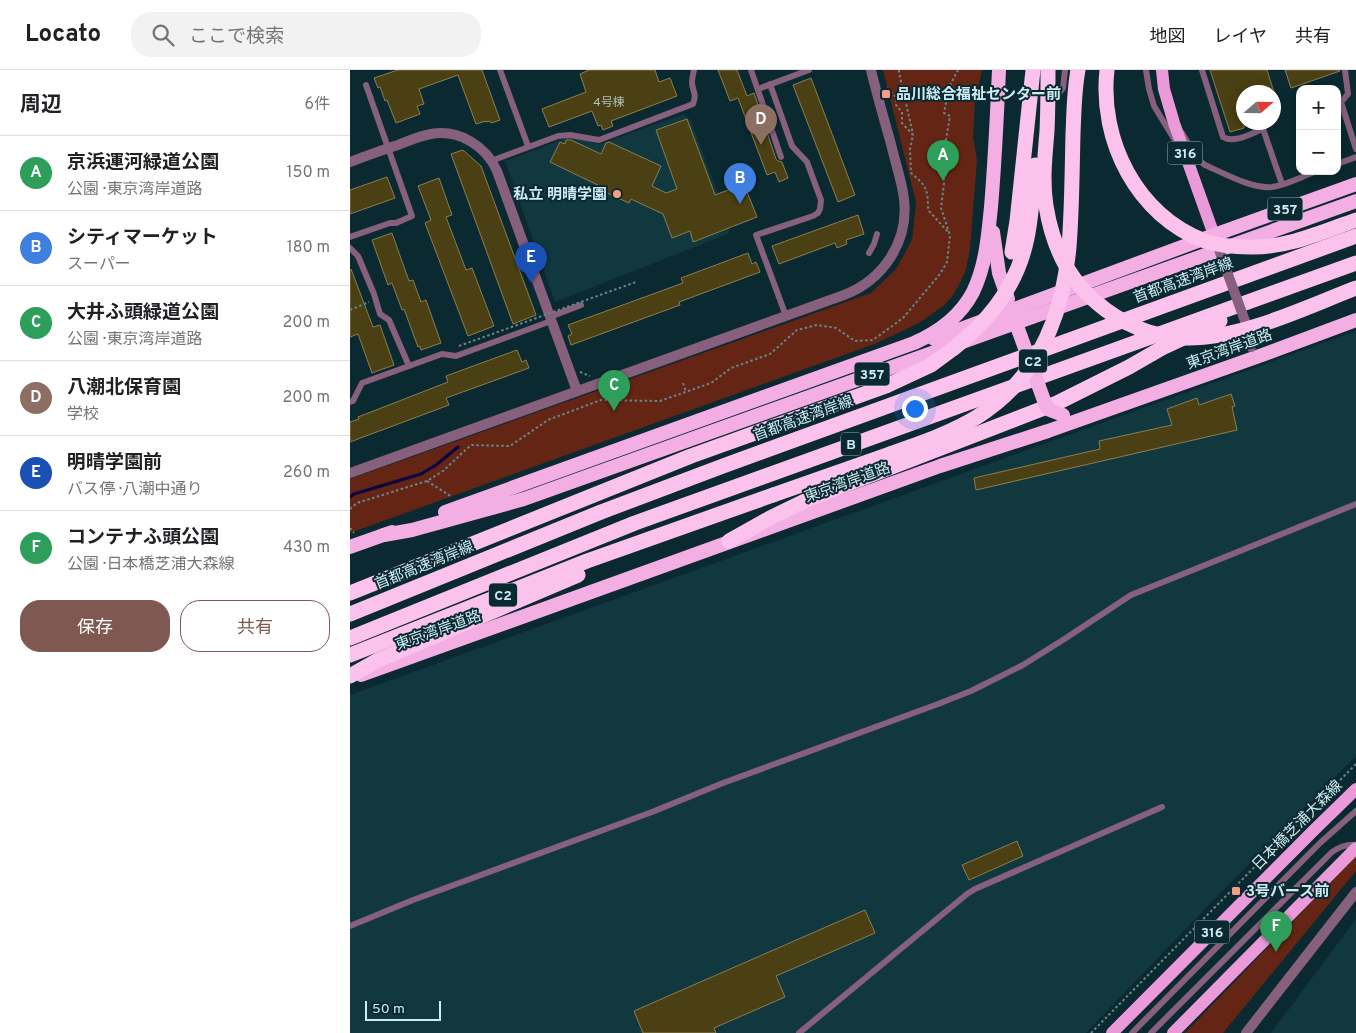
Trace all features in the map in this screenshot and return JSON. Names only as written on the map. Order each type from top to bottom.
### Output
[{"type":"highway","name":"357","points":[[384,535],[914,343],[942,328],[953,318],[972,293],[980,275],[986,251],[993,189],[999,70]]},
{"type":"highway","points":[[954,348],[991,304],[1009,266],[1018,221],[1033,70]]},
{"type":"highway","points":[[350,594],[691,456],[902,379],[930,365],[954,348],[974,332],[994,308],[1010,283],[1023,255],[1030,224],[1035,158],[1047,70]]},
{"type":"highway","points":[[1047,70],[1048,107],[1044,157],[1044,190],[1054,239],[1063,261],[1080,287],[1114,316],[1152,333],[1185,338],[1201,337],[1232,332],[1262,324],[1356,288]]},
{"type":"highway","name":"C2","points":[[350,655],[529,584],[927,440],[963,425],[979,416],[994,404],[1014,386],[1040,352],[1055,317],[1065,280],[1069,244],[1074,98],[1078,70]]},
{"type":"highway","points":[[1107,70],[1106,112],[1122,163],[1131,180],[1152,206],[1177,227],[1206,241],[1221,245],[1267,247],[1298,240],[1356,220]]},
{"type":"highway","name":"357","points":[[914,343],[932,340],[1013,314],[1216,241],[1356,184]]},
{"type":"highway","points":[[993,189],[993,231],[998,273],[1046,406],[1050,410],[1063,415],[1070,415],[1153,385],[1201,376]]},
{"type":"highway","name":"357","points":[[352,540],[412,530],[524,499],[1356,201]]},
{"type":"highway","name":"首都高速湾岸線","points":[[350,614],[575,522],[713,469],[1356,236]]},
{"type":"highway","name":"B","points":[[350,638],[635,523],[1356,263]]},
{"type":"highway","points":[[730,542],[770,518],[809,500],[1058,403],[1162,348],[1303,282]]},
{"type":"highway","name":"東京湾岸道路","points":[[350,678],[940,466],[1048,431],[1356,320]]},
{"type":"highway","points":[[350,678],[378,660],[578,575],[642,542]]},
{"type":"main road","name":"316","points":[[1162,70],[1164,89],[1174,123],[1216,241]]},
{"type":"main road","name":"日本橋芝浦大森線","points":[[1112,1033],[1356,789]]},
{"type":"main road","points":[[1173,1033],[1356,846]]},
{"type":"street","points":[[350,473],[851,292],[876,276],[894,253],[900,239],[904,218],[904,196],[871,70]]},
{"type":"street","points":[[350,162],[431,134],[450,134],[468,140],[478,146],[491,160],[497,171],[577,392]]},
{"type":"street","points":[[1216,241],[1249,332],[1251,347],[1241,362]]},
{"type":"street","points":[[1246,1033],[1356,892]]},
{"type":"lane","points":[[500,70],[528,146]]},
{"type":"lane","points":[[491,160],[562,136],[570,135],[599,140],[693,104],[695,99],[692,83],[694,70]]},
{"type":"lane","points":[[751,70],[781,157]]},
{"type":"lane","points":[[758,89],[809,70]]},
{"type":"lane","points":[[1048,107],[1063,88],[1065,70]]},
{"type":"lane","points":[[1146,70],[1154,106],[1188,162]]},
{"type":"lane","points":[[1202,70],[1223,137],[1233,140],[1263,129],[1282,184]]},
{"type":"lane","points":[[1345,70],[1348,94],[1340,102],[1356,148]]},
{"type":"lane","points":[[770,84],[792,146],[807,162],[820,200],[820,209],[813,216],[756,236],[786,316]]},
{"type":"lane","points":[[350,237],[412,216],[366,85]]},
{"type":"lane","points":[[1174,123],[1184,134],[1200,161],[1248,184],[1272,187],[1306,175]]},
{"type":"lane","points":[[1341,163],[1356,157]]},
{"type":"lane","points":[[869,253],[877,234]]},
{"type":"lane","points":[[350,248],[358,256],[380,314],[390,320],[409,366]]},
{"type":"lane","points":[[777,292],[785,290]]},
{"type":"lane","points":[[350,402],[353,401],[362,383],[442,354],[456,356],[551,319],[581,305]]},
{"type":"lane","points":[[350,926],[413,900],[652,812],[722,783],[971,691],[1045,652],[1131,595],[1356,504]]},
{"type":"lane","points":[[799,1033],[967,894],[1162,806]]},
{"type":"lane","points":[[1132,1033],[1320,843],[1356,811]]},
{"type":"lane","points":[[1151,1033],[1332,852],[1348,844],[1356,846]]},
{"type":"path","points":[[899,70],[913,135],[910,149],[912,173],[921,181],[928,193],[928,210],[950,235]]},
{"type":"path","points":[[886,87],[896,97],[896,105],[902,112],[902,122],[913,135]]},
{"type":"path","points":[[459,346],[636,282]]},
{"type":"path","points":[[350,310],[375,298]]},
{"type":"path","points":[[683,383],[686,392]]},
{"type":"path","points":[[350,509],[357,503],[427,481],[443,471],[471,444],[510,446],[548,420]]},
{"type":"path","points":[[427,481],[455,498]]},
{"type":"path","points":[[350,528],[352,540]]},
{"type":"path","points":[[1091,1033],[1356,764]]},
{"type":"shaded area","points":[[883,70],[982,70],[975,101],[973,136],[977,161],[970,249],[966,270],[958,287],[942,307],[919,323],[877,343],[350,533],[350,479],[871,293],[896,269],[912,240],[916,202]]},
{"type":"shaded area","name":"私立 明晴学園","points":[[684,114],[691,121],[730,227],[728,234],[555,302],[505,161],[569,137],[600,144]]},
{"type":"shaded area","points":[[1356,331],[1356,756],[1226,887],[1086,1033],[350,1033],[350,695]]},
{"type":"shaded area","points":[[1356,856],[1356,871],[1223,1033],[1185,1033]]},
{"type":"shaded area","points":[[1356,919],[1356,1033],[1271,1033]]},
{"type":"building","points":[[398,70],[482,70],[500,120],[476,124],[458,75],[419,89],[424,104],[417,106],[420,114],[396,123],[387,100],[385,101],[380,87],[378,88],[374,78]]},
{"type":"building","points":[[589,70],[655,70],[659,82],[670,78],[677,96],[611,121],[613,126],[603,130],[601,125],[598,126],[592,111],[549,127],[542,109],[586,92],[580,74]]},
{"type":"building","points":[[718,70],[737,70],[747,96],[754,93],[776,159],[782,162],[788,178],[779,182],[775,172],[767,175],[738,98],[730,101]]},
{"type":"building","points":[[1210,70],[1267,70],[1272,85],[1236,85],[1237,130],[1230,132]]},
{"type":"building","points":[[1285,70],[1340,71],[1296,85],[1291,88]]},
{"type":"building","points":[[811,78],[855,195],[838,202],[793,85]]},
{"type":"building","points":[[687,119],[715,195],[744,184],[757,217],[693,242],[690,231],[672,238],[663,214],[631,199],[629,203],[605,192],[606,189],[550,162],[560,142],[565,144],[566,140],[571,140],[601,154],[606,143],[609,142],[661,166],[652,186],[666,193],[677,189],[656,130]]},
{"type":"building","points":[[463,150],[481,166],[536,315],[513,324],[451,154]]},
{"type":"building","points":[[387,177],[395,198],[350,214],[350,190]]},
{"type":"building","points":[[439,178],[452,215],[446,217],[466,270],[472,268],[494,326],[468,336],[425,223],[431,220],[418,186]]},
{"type":"building","points":[[858,215],[864,234],[846,240],[847,244],[837,248],[835,243],[779,264],[772,246]]},
{"type":"building","points":[[392,233],[409,281],[413,280],[421,302],[426,300],[441,343],[421,350],[420,346],[418,347],[392,283],[388,285],[372,240]]},
{"type":"building","points":[[748,253],[752,264],[756,262],[760,272],[679,302],[680,305],[571,345],[568,336],[572,334],[568,325],[683,283],[681,278]]},
{"type":"building","points":[[351,269],[373,327],[380,325],[394,365],[372,373],[358,334],[350,337]]},
{"type":"building","points":[[517,350],[522,362],[526,360],[529,368],[446,398],[449,405],[350,442],[350,422],[359,419],[358,417],[448,382],[446,376]]},
{"type":"building","points":[[1231,394],[1235,406],[1232,407],[1237,430],[976,490],[974,478],[1100,449],[1099,441],[1172,425],[1167,409],[1197,398],[1199,405]]},
{"type":"building","points":[[1017,841],[1023,856],[969,880],[962,865]]},
{"type":"building","points":[[865,910],[875,933],[776,976],[785,997],[714,1028],[716,1033],[643,1033],[634,1011]]},
{"type":"waterway","points":[[350,497],[354,494],[421,474],[436,465],[458,447]]},
{"type":"place","name":"品川総合福祉センター前","points":[[886,94]]},
{"type":"place","name":"八潮北保育園","points":[[761,145]]},
{"type":"place","name":"京浜運河緑道公園","points":[[943,181]]},
{"type":"place","name":"私立 明晴学園","points":[[617,194]]},
{"type":"place","name":"シティマーケット","points":[[740,204]]},
{"type":"place","name":"明晴学園前","points":[[531,283]]},
{"type":"place","name":"大井ふ頭緑道公園","points":[[614,411]]},
{"type":"place","name":"3号バース前","points":[[1236,891]]},
{"type":"place","name":"コンテナふ頭公園","points":[[1276,952]]}]
